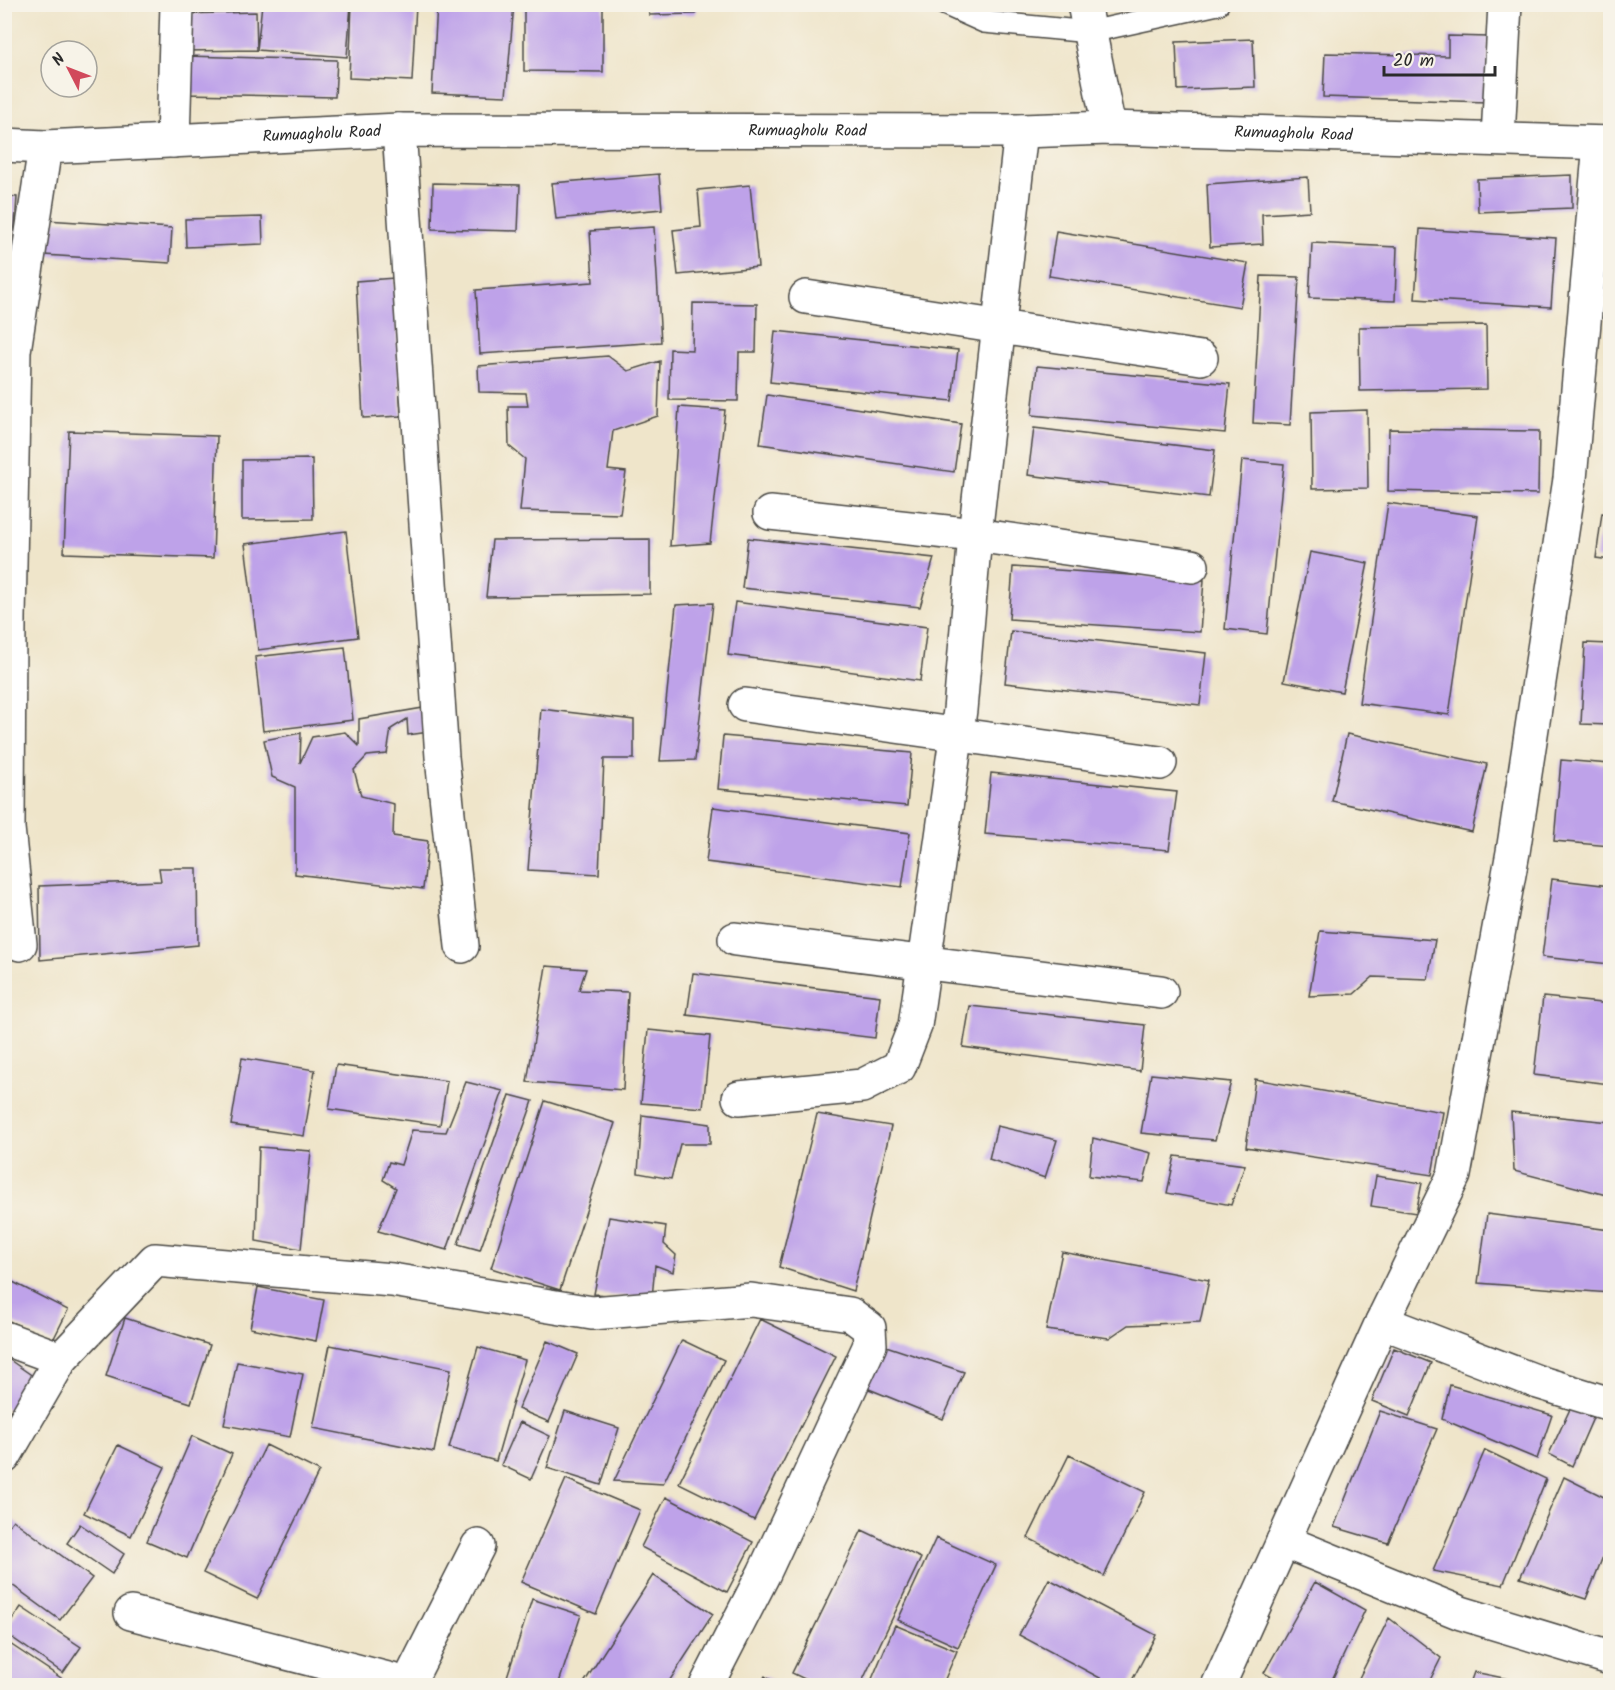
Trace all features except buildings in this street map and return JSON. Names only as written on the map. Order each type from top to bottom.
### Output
[{"type":"street","points":[[173,141],[177,4]]},
{"type":"street","points":[[1498,138],[1505,4]]},
{"type":"street","points":[[1087,18],[1108,128]]},
{"type":"street","name":"Rumuagholu Road","points":[[4,145],[45,147],[399,130],[1021,131],[1108,128],[1605,143]]},
{"type":"street","points":[[399,130],[442,757],[462,946]]},
{"type":"street","points":[[739,1098],[862,1086],[899,1068],[915,1026],[957,735],[975,534],[1021,131]]},
{"type":"street","points":[[1218,1686],[1382,1322],[1454,1175],[1513,852],[1570,479],[1605,143]]},
{"type":"street","points":[[20,944],[8,828],[14,351],[45,147]]},
{"type":"street","points":[[806,297],[1202,358]]},
{"type":"street","points":[[771,513],[975,534],[1191,566]]},
{"type":"street","points":[[745,705],[1160,764]]},
{"type":"street","points":[[735,939],[1161,992]]},
{"type":"street","points":[[4,1457],[61,1359],[155,1260],[392,1280],[592,1313],[751,1300],[850,1314],[869,1328],[870,1345],[764,1573],[706,1686]]},
{"type":"street","points":[[1382,1322],[1538,1382],[1611,1404]]},
{"type":"street","points":[[4,1338],[61,1359]]},
{"type":"street","points":[[1283,1541],[1461,1613],[1611,1658]]},
{"type":"street","points":[[131,1613],[410,1685],[478,1546]]},
{"type":"lane","points":[[944,4],[984,22],[1087,18],[1218,4]]}]
